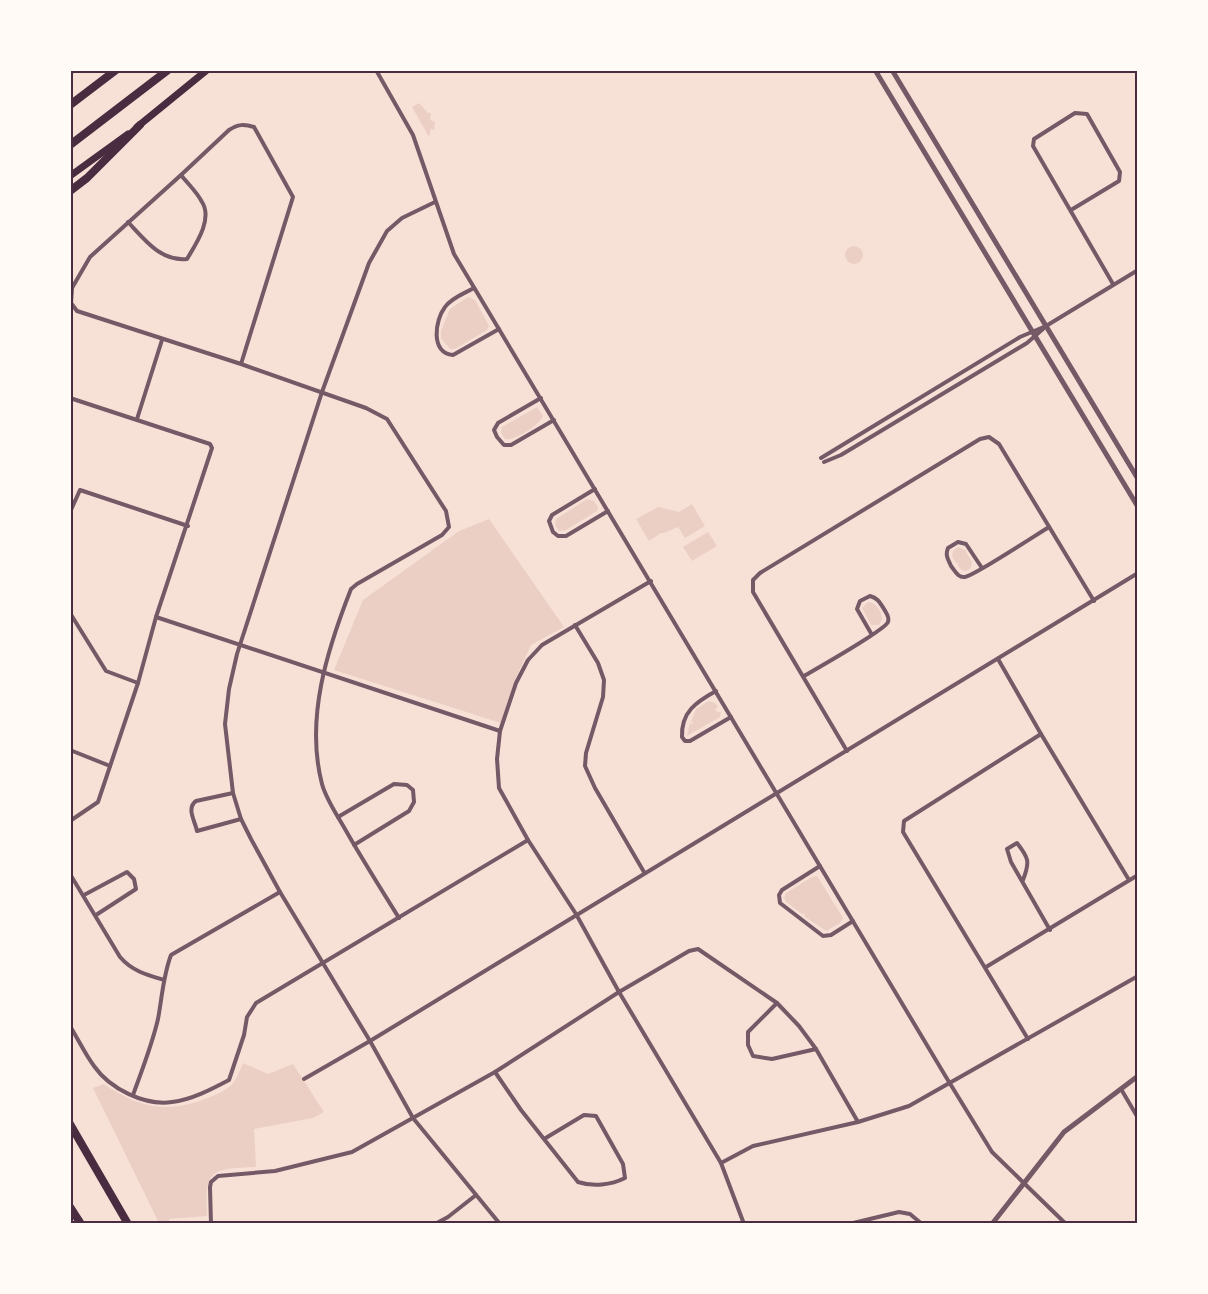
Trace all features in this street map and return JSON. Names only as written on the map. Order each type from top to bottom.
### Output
[{"type":"highway","points":[[70,105],[116,70]]},
{"type":"highway","points":[[70,145],[168,70]]},
{"type":"highway","points":[[70,176],[140,125],[207,70]]},
{"type":"highway","points":[[70,191],[87,178],[140,125]]},
{"type":"highway","points":[[70,1124],[128,1224]]},
{"type":"highway","points":[[70,1207],[80,1224]]},
{"type":"highway","points":[[70,1212],[80,1224]]},
{"type":"street","points":[[376,70],[413,135],[452,250],[474,288],[989,1149],[1066,1224]]},
{"type":"street","points":[[875,70],[1137,507]]},
{"type":"street","points":[[892,70],[1137,479]]},
{"type":"street","points":[[1071,210],[1119,181],[1120,172],[1088,114],[1075,113],[1034,139],[1033,146],[1113,284]]},
{"type":"street","points":[[241,364],[293,197],[254,127],[245,124],[237,125],[229,130],[90,257],[72,288],[71,303],[77,311],[322,392],[366,408],[387,419],[446,511],[449,527],[442,535],[351,589],[324,674],[316,710],[314,746],[323,786],[338,817],[399,918]]},
{"type":"street","points":[[128,222],[156,251],[176,260],[187,259],[200,237],[205,217],[204,204],[182,175]]},
{"type":"street","points":[[435,202],[402,218],[387,231],[369,263],[322,392],[240,644],[229,689],[225,724],[233,793],[241,819],[280,892],[370,1041],[413,1118],[500,1224]]},
{"type":"street","points":[[1033,334],[1027,343],[998,361],[841,454],[823,460],[1011,342],[1033,334],[1137,270]]},
{"type":"street","points":[[474,288],[445,307],[436,334],[437,342],[446,354],[455,355],[499,329]]},
{"type":"street","points":[[137,419],[162,339]]},
{"type":"street","points":[[70,398],[210,444],[212,448],[98,802],[70,821]]},
{"type":"street","points":[[541,398],[498,423],[495,432],[500,441],[505,446],[511,445],[554,420]]},
{"type":"street","points":[[848,751],[753,592],[752,585],[756,576],[980,439],[989,437],[998,442],[1094,601]]},
{"type":"street","points":[[595,489],[552,514],[549,521],[552,529],[558,536],[566,536],[608,511]]},
{"type":"street","points":[[70,512],[80,490],[188,525]]},
{"type":"street","points":[[982,568],[964,543],[958,542],[948,549],[947,557],[958,576],[967,577],[982,568],[1049,527]]},
{"type":"street","points":[[304,1079],[848,751],[1137,573]]},
{"type":"street","points":[[651,581],[542,645],[528,660],[516,683],[501,732],[497,759],[499,788],[528,840],[576,914],[619,992],[721,1163],[744,1224]]},
{"type":"street","points":[[804,676],[872,635],[886,626],[888,619],[879,601],[870,596],[860,601],[856,609],[872,635]]},
{"type":"street","points":[[70,613],[106,671],[138,683]]},
{"type":"street","points":[[156,617],[501,732]]},
{"type":"street","points":[[575,625],[598,663],[604,680],[603,697],[586,753],[585,766],[595,788],[644,872]]},
{"type":"street","points":[[998,659],[1129,880]]},
{"type":"street","points":[[716,691],[691,707],[682,732],[683,739],[690,741],[731,717]]},
{"type":"street","points":[[1028,1039],[903,832],[904,820],[1041,734]]},
{"type":"street","points":[[70,750],[110,766]]},
{"type":"street","points":[[338,817],[394,784],[407,785],[413,790],[414,802],[409,811],[354,844]]},
{"type":"street","points":[[233,793],[195,801],[190,809],[197,831],[241,819]]},
{"type":"street","points":[[70,1026],[95,1067],[108,1082],[122,1092],[152,1101],[172,1102],[201,1093],[229,1080],[244,1035],[247,1017],[256,1003],[528,840]]},
{"type":"street","points":[[1023,880],[1028,868],[1027,855],[1017,843],[1008,849],[1011,862],[1050,930]]},
{"type":"street","points":[[820,866],[782,890],[779,895],[780,903],[823,936],[829,936],[853,921]]},
{"type":"street","points":[[84,895],[128,872],[134,879],[136,889],[96,915]]},
{"type":"street","points":[[70,874],[127,966],[164,980]]},
{"type":"street","points":[[986,967],[1137,875]]},
{"type":"street","points":[[133,1095],[152,1042],[171,956],[280,892]]},
{"type":"street","points":[[212,1224],[210,1187],[218,1176],[275,1171],[352,1152],[495,1072],[619,992],[689,951],[698,949],[777,1003],[799,1026],[816,1049],[858,1122]]},
{"type":"street","points":[[721,1163],[753,1146],[858,1122],[909,1106],[1137,976]]},
{"type":"street","points":[[777,1003],[748,1032],[748,1045],[753,1056],[772,1059],[816,1049]]},
{"type":"street","points":[[495,1072],[544,1138],[578,1182],[589,1186],[625,1178],[623,1164],[596,1116],[584,1115],[544,1138]]},
{"type":"street","points":[[992,1224],[1064,1132],[1137,1076]]},
{"type":"street","points":[[1120,1088],[1137,1118]]},
{"type":"street","points":[[435,1224],[476,1195]]},
{"type":"street","points":[[849,1224],[899,1212],[910,1214],[922,1224]]},
{"type":"shaded area","points":[[419,103],[428,113],[431,113],[430,120],[435,122],[434,130],[431,129],[429,137],[412,107]]},
{"type":"shaded area","points":[[854,246],[860,249],[863,255],[860,261],[854,264],[848,261],[845,255],[848,249]]},
{"type":"shaded area","points":[[468,297],[475,300],[489,326],[487,330],[455,349],[450,349],[441,338],[441,331],[450,309]]},
{"type":"shaded area","points":[[537,407],[543,416],[537,424],[521,435],[505,439],[501,433],[502,427]]},
{"type":"shaded area","points":[[587,499],[594,501],[598,507],[597,511],[566,530],[559,531],[555,525],[556,519]]},
{"type":"shaded area","points":[[692,504],[705,526],[685,538],[678,527],[661,533],[649,541],[636,519],[658,507],[679,512]]},
{"type":"shaded area","points":[[489,519],[564,627],[531,645],[514,682],[501,723],[334,670],[363,600],[459,531]]},
{"type":"shaded area","points":[[708,532],[717,546],[692,561],[683,547]]},
{"type":"shaded area","points":[[958,547],[965,550],[972,562],[971,568],[966,571],[957,565],[959,563],[956,563],[952,556],[953,551]]},
{"type":"shaded area","points":[[868,602],[874,604],[880,611],[882,620],[879,625],[871,625],[862,608]]},
{"type":"shaded area","points":[[709,701],[718,707],[715,709],[721,712],[720,717],[687,736],[690,723],[693,724],[691,722],[696,709]]},
{"type":"shaded area","points":[[817,876],[843,918],[840,923],[826,931],[786,902],[784,898],[786,893]]},
{"type":"shaded area","points":[[243,1063],[268,1074],[293,1064],[324,1112],[313,1118],[254,1129],[256,1167],[229,1169],[213,1175],[207,1189],[207,1216],[169,1219],[169,1223],[159,1223],[93,1088],[104,1084],[128,1098],[152,1106],[191,1104],[229,1087]]}]
